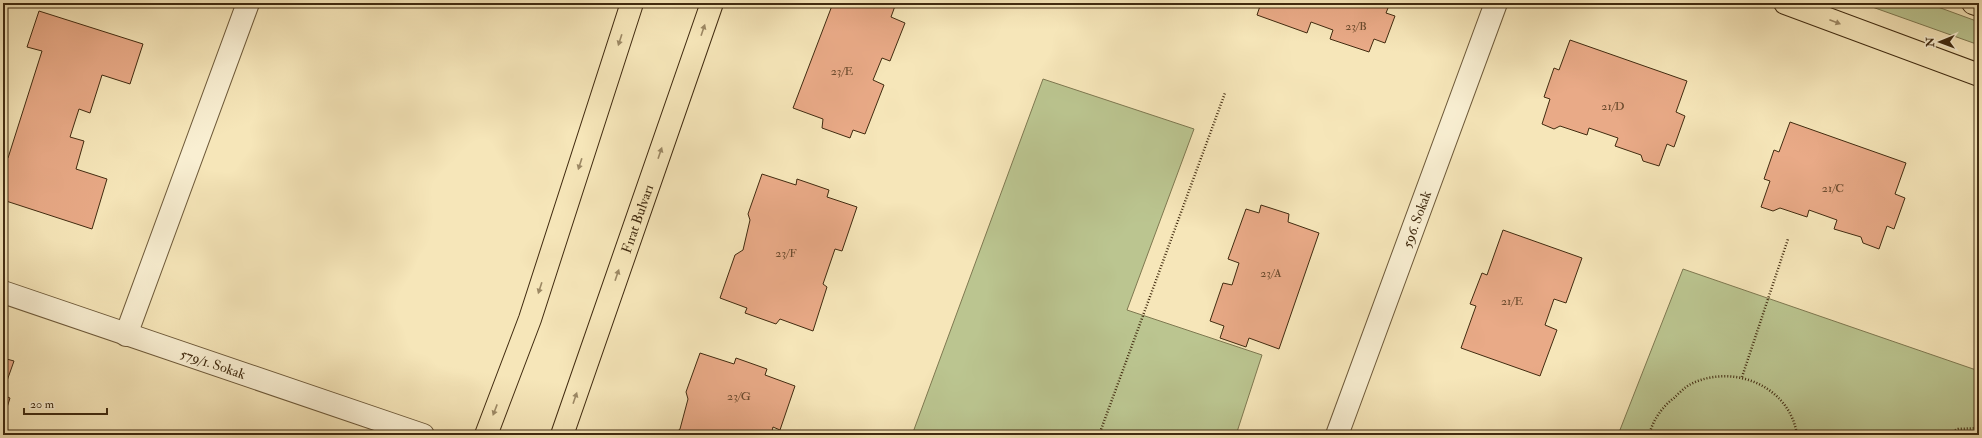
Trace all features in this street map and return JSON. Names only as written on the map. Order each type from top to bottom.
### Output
[{"type":"main road","points":[[486,435],[530,319],[632,3]]},
{"type":"main road","name":"Fırat Bulvarı","points":[[562,435],[712,3]]},
{"type":"main road","points":[[1785,3],[1979,75]]},
{"type":"main road","points":[[1973,3],[1979,5]]},
{"type":"street","points":[[126,334],[248,3]]},
{"type":"street","name":"596. Sokak","points":[[1337,435],[1496,3]]},
{"type":"street","name":"579/1. Sokak","points":[[3,292],[423,435]]},
{"type":"path","points":[[1099,435],[1225,93]]},
{"type":"path","points":[[1742,377],[1788,239]]},
{"type":"path","points":[[1649,435],[1661,408],[1690,384],[1719,375],[1742,377],[1769,388],[1785,404],[1796,426],[1797,435]]},
{"type":"path","points":[[1944,435],[1958,429],[1979,428]]},
{"type":"green space","points":[[1861,3],[1927,3],[1979,22],[1979,45]]},
{"type":"green space","points":[[1043,79],[1194,129],[1127,310],[1262,355],[1236,435],[912,435]]},
{"type":"green space","points":[[1683,269],[1979,371],[1979,435],[1618,435]]},
{"type":"building","points":[[833,3],[861,3],[866,5],[866,3],[887,3],[895,6],[891,17],[905,23],[890,61],[882,58],[873,80],[884,85],[865,134],[853,130],[850,138],[822,128],[823,119],[793,108]]},
{"type":"building","points":[[1261,3],[1390,3],[1386,13],[1395,16],[1385,43],[1374,39],[1369,52],[1330,39],[1333,30],[1311,22],[1307,33],[1257,15]]},
{"type":"building","points":[[39,11],[143,44],[130,84],[102,75],[90,113],[79,109],[70,137],[84,141],[76,169],[107,179],[92,229],[3,200],[3,157],[8,158],[42,51],[27,47]]},
{"type":"building","points":[[1570,40],[1687,81],[1676,112],[1685,116],[1674,147],[1667,144],[1659,166],[1643,161],[1641,155],[1615,146],[1618,138],[1589,128],[1587,135],[1560,126],[1554,129],[1542,124],[1550,99],[1544,97],[1554,68],[1559,70]]},
{"type":"building","points":[[1790,122],[1906,163],[1895,194],[1905,198],[1894,229],[1887,226],[1879,249],[1863,243],[1861,237],[1834,229],[1837,220],[1809,210],[1807,217],[1780,208],[1773,211],[1761,207],[1770,181],[1764,179],[1774,150],[1779,152]]},
{"type":"building","points":[[762,174],[796,185],[797,179],[829,190],[827,197],[857,207],[842,251],[835,249],[823,284],[827,287],[813,331],[780,319],[776,324],[745,313],[747,308],[720,298],[735,255],[743,250],[750,220],[748,214]]},
{"type":"building","points":[[1261,205],[1289,214],[1288,222],[1319,233],[1279,349],[1249,338],[1246,347],[1220,338],[1224,326],[1210,321],[1223,283],[1232,285],[1239,263],[1228,259],[1246,209],[1259,213]]},
{"type":"building","points":[[1503,230],[1582,258],[1566,303],[1554,299],[1545,325],[1557,330],[1540,376],[1461,348],[1476,306],[1470,304],[1482,273],[1487,275]]},
{"type":"building","points":[[700,353],[734,364],[736,358],[767,369],[765,375],[795,386],[780,430],[773,427],[771,435],[673,435],[680,429],[688,399],[686,392]]},
{"type":"building","points":[[3,358],[14,361],[3,392]]},
{"type":"building","points":[[3,395],[10,398],[5,414],[3,414]]}]
